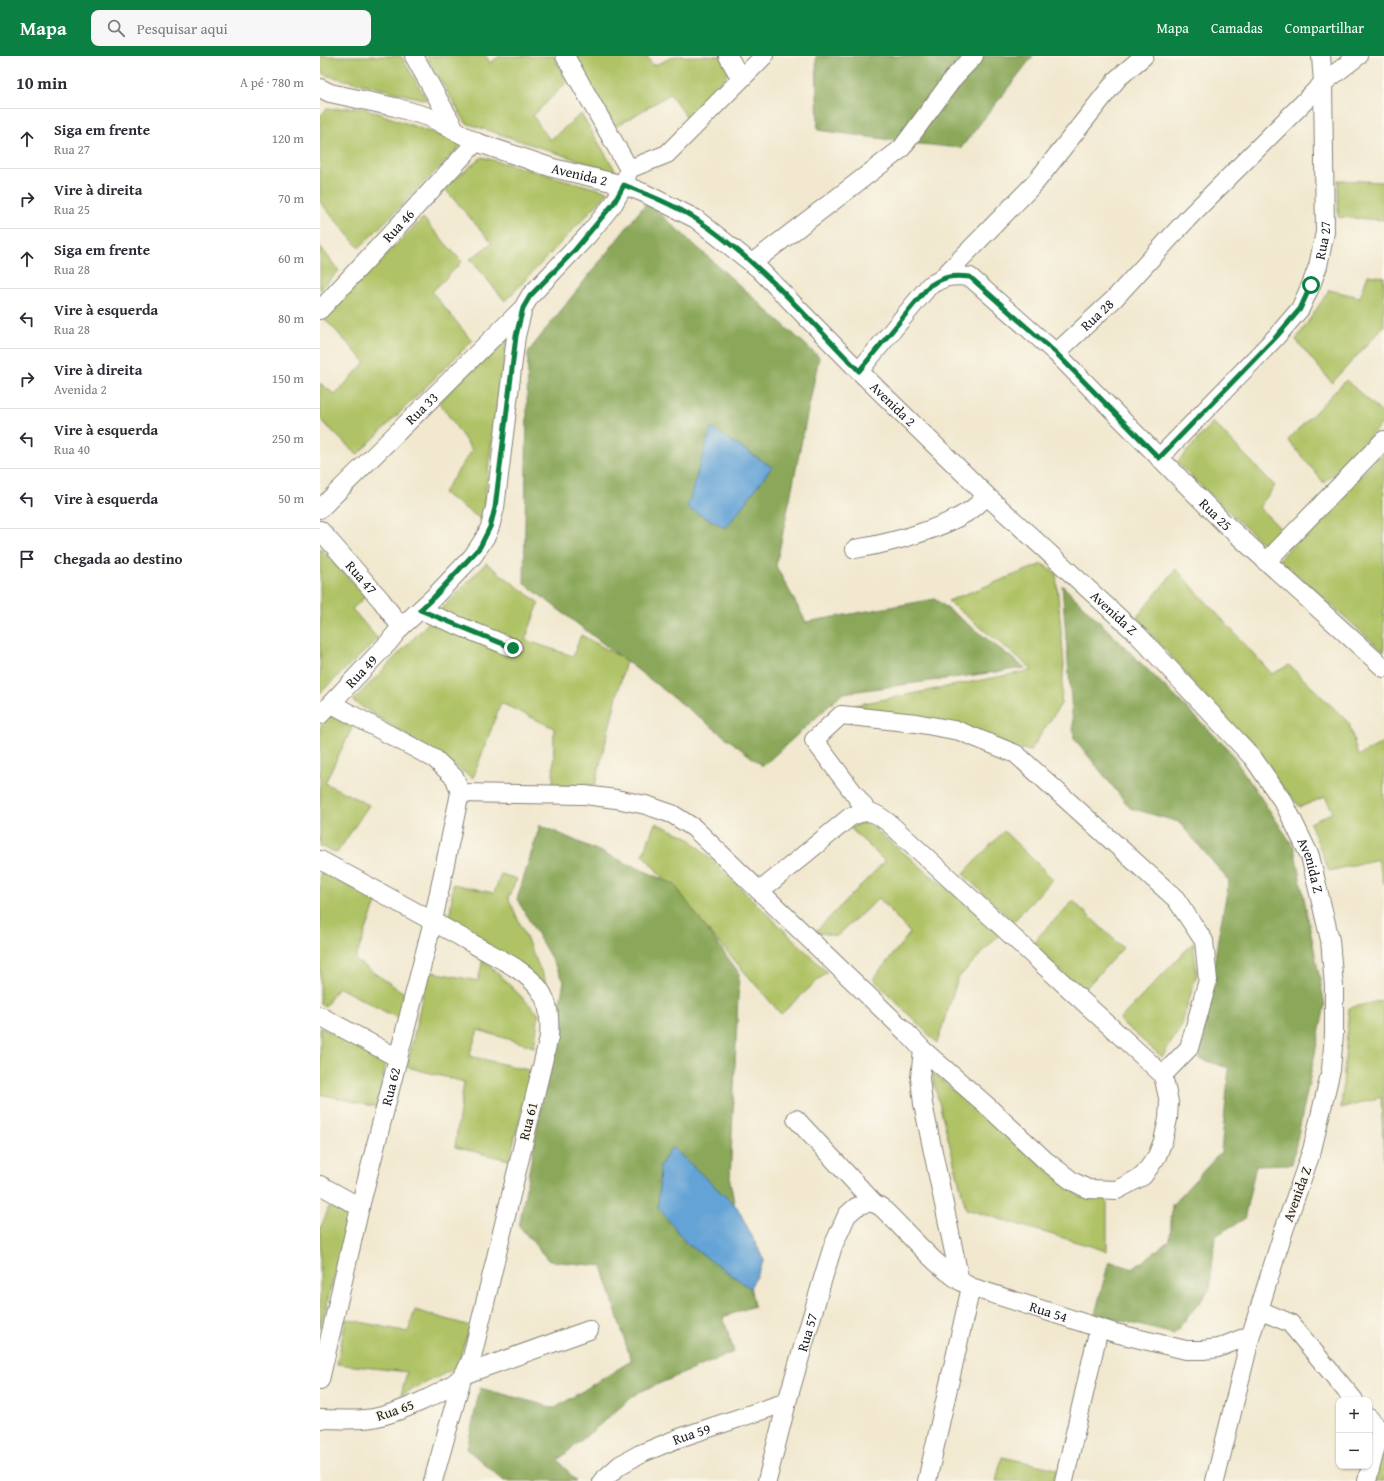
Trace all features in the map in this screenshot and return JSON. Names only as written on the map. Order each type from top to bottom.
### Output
[{"type":"street","points":[[414,56],[456,131]]},
{"type":"street","points":[[565,56],[626,177]]},
{"type":"street","points":[[728,56],[741,79]]},
{"type":"street","points":[[523,308],[530,296],[574,251],[614,203],[626,177],[667,154],[764,56]]},
{"type":"street","points":[[752,263],[901,149],[955,76],[974,56]]},
{"type":"street","points":[[859,371],[929,286],[942,278],[1035,183],[1118,78],[1144,56]]},
{"type":"street","name":"Rua 27","points":[[1159,458],[1276,337],[1300,309],[1311,285],[1318,266],[1325,232],[1323,83],[1320,56]]},
{"type":"street","name":"Rua 28","points":[[1056,353],[1114,299],[1191,216],[1323,83],[1358,56]]},
{"type":"street","name":"Avenida 2","points":[[323,95],[395,107],[429,117],[476,142],[553,168],[626,177],[651,196],[696,219],[752,263],[859,371],[992,500]]},
{"type":"street","name":"Rua 46","points":[[320,310],[476,142]]},
{"type":"street","points":[[942,278],[956,275],[970,277],[1056,353]]},
{"type":"street","name":"Rua 33","points":[[320,510],[523,308]]},
{"type":"street","name":"Rua 49","points":[[326,709],[402,627],[473,556],[486,536],[495,508],[516,336],[523,308]]},
{"type":"street","name":"Rua 25","points":[[1056,353],[1223,522],[1384,668]]},
{"type":"street","points":[[1266,562],[1384,440]]},
{"type":"street","points":[[855,549],[887,544],[956,518],[992,500]]},
{"type":"street","name":"Avenida Z","points":[[992,500],[1138,635],[1253,758],[1284,802],[1310,856],[1330,948],[1334,986],[1334,1034],[1331,1070],[1312,1150],[1283,1233],[1251,1335],[1215,1481]]},
{"type":"street","name":"Rua 47","points":[[320,530],[381,600],[402,627]]},
{"type":"street","points":[[420,610],[513,648]]},
{"type":"street","points":[[326,709],[435,759],[455,778],[460,793],[585,795],[646,804],[672,814],[694,828],[923,1050],[984,1102],[1046,1161],[1072,1181],[1088,1188],[1116,1190],[1143,1176],[1157,1156],[1163,1141],[1168,1119],[1169,1102],[1163,1075],[890,824],[876,813],[858,813],[840,824],[760,891]]},
{"type":"street","points":[[868,812],[814,740],[841,714],[916,723],[959,731],[1016,754],[1176,899],[1204,941],[1208,980],[1189,1048],[1163,1075]]},
{"type":"street","name":"Rua 62","points":[[320,1380],[323,1352],[433,920],[460,793]]},
{"type":"street","name":"Rua 61","points":[[320,860],[433,920],[504,961],[534,983],[547,1005],[550,1021],[548,1037],[472,1357],[468,1368],[463,1375],[433,1481]]},
{"type":"street","points":[[320,1016],[398,1058]]},
{"type":"street","points":[[923,1050],[920,1078],[922,1104],[965,1284],[927,1481]]},
{"type":"street","name":"Rua 54","points":[[796,1119],[874,1203],[881,1206],[943,1268],[965,1284],[1115,1333],[1186,1350],[1218,1348],[1251,1335]]},
{"type":"street","points":[[320,1185],[360,1207]]},
{"type":"street","name":"Rua 57","points":[[768,1481],[787,1402],[823,1278],[834,1246],[848,1215],[856,1207],[866,1203],[874,1203]]},
{"type":"street","points":[[1259,1310],[1290,1323],[1352,1397]]},
{"type":"street","points":[[1064,1481],[1099,1328]]},
{"type":"street","points":[[463,1375],[589,1330]]},
{"type":"street","name":"Rua 65","points":[[320,1419],[373,1418],[396,1412],[455,1383],[463,1375]]},
{"type":"street","name":"Rua 59","points":[[602,1481],[620,1465],[640,1454],[680,1438],[787,1402]]},
{"type":"street","points":[[1367,1481],[1378,1428]]},
{"type":"green space","points":[[320,56],[401,56],[427,100],[325,75],[320,71]]},
{"type":"green space","points":[[426,56],[486,56],[490,63],[500,56],[554,56],[567,82],[533,116],[550,140],[581,114],[617,173],[466,123]]},
{"type":"green space","points":[[575,56],[647,56],[653,66],[675,56],[721,56],[730,71],[689,120],[670,94],[614,128]]},
{"type":"green space","points":[[816,56],[1033,56],[961,148],[818,130]]},
{"type":"green space","points":[[361,107],[463,144],[359,248],[320,202],[320,116],[327,109]]},
{"type":"green space","points":[[482,157],[609,192],[505,301],[470,259],[492,243],[444,188]]},
{"type":"green space","points":[[1338,180],[1384,182],[1384,220],[1338,217]]},
{"type":"green space","points":[[647,202],[819,357],[776,566],[806,622],[935,599],[1025,668],[843,693],[763,766],[524,583],[528,352]]},
{"type":"green space","points":[[423,218],[462,262],[432,292],[472,341],[357,455],[320,419],[320,383],[335,395],[365,362],[323,317]]},
{"type":"green space","points":[[320,246],[339,271],[320,290]]},
{"type":"green space","points":[[1368,275],[1384,277],[1384,326],[1332,383],[1296,340],[1329,290],[1360,297]]},
{"type":"green space","points":[[509,331],[491,448],[482,520],[443,493],[472,450],[439,402]]},
{"type":"green space","points":[[1346,380],[1384,415],[1384,422],[1324,483],[1288,440]]},
{"type":"green space","points":[[1213,422],[1275,486],[1259,507],[1282,530],[1265,546],[1177,463]]},
{"type":"green space","points":[[1384,452],[1384,652],[1279,559]]},
{"type":"green space","points":[[320,548],[366,596],[352,609],[378,639],[320,693]]},
{"type":"green space","points":[[486,563],[539,603],[525,640],[573,656],[581,635],[626,660],[595,785],[553,786],[554,728],[501,703],[473,778],[353,701]]},
{"type":"green space","points":[[1042,564],[1056,573],[1064,664],[1061,704],[1030,751],[855,705],[1033,670],[948,601]]},
{"type":"green space","points":[[1176,569],[1272,674],[1289,665],[1349,723],[1358,756],[1384,742],[1384,884],[1378,859],[1329,871],[1310,823],[1333,812],[1325,797],[1300,807],[1137,617]]},
{"type":"green space","points":[[1062,585],[1228,749],[1294,847],[1325,1005],[1292,1164],[1256,1165],[1244,1219],[1215,1236],[1210,1289],[1174,1334],[1095,1314],[1109,1261],[1133,1269],[1170,1240],[1172,1205],[1221,1152],[1229,1068],[1200,1059],[1218,939],[1229,881],[1179,822],[1130,808],[1074,738]]},
{"type":"green space","points":[[330,715],[352,728],[325,783],[369,805],[337,853],[320,846],[320,727]]},
{"type":"green space","points":[[865,821],[1001,933],[958,978],[937,1043],[873,979],[910,933],[879,898],[837,936],[815,932],[885,861],[850,828]]},
{"type":"green space","points":[[655,823],[688,837],[827,972],[781,1014],[643,855]]},
{"type":"green space","points":[[540,825],[674,884],[739,973],[730,1181],[754,1306],[723,1317],[734,1352],[637,1393],[558,1460],[576,1481],[504,1481],[467,1449],[480,1388],[555,1408],[631,1361],[602,1266],[549,1261],[519,1226],[564,981],[517,899]]},
{"type":"green space","points":[[1004,831],[1053,879],[1013,922],[963,874]]},
{"type":"green space","points":[[320,872],[377,900],[355,960],[404,993],[401,1020],[338,987],[325,1007],[320,1004]]},
{"type":"green space","points":[[501,874],[517,879],[508,897],[549,989],[450,918],[453,884],[494,893]]},
{"type":"green space","points":[[1073,901],[1123,948],[1082,992],[1032,943]]},
{"type":"green space","points":[[1193,943],[1197,973],[1181,1027],[1162,1057],[1119,1020]]},
{"type":"green space","points":[[483,959],[539,1014],[534,1047],[478,1030],[469,1056],[532,1071],[509,1160],[455,1147],[464,1082],[407,1067],[428,971],[478,981]]},
{"type":"green space","points":[[1384,1000],[1384,1161],[1381,1097],[1341,1109],[1349,1008]]},
{"type":"green space","points":[[320,1027],[386,1063],[377,1107],[320,1094]]},
{"type":"green space","points":[[931,1071],[1080,1197],[1107,1198],[1107,1251],[966,1209]]},
{"type":"green space","points":[[329,1207],[351,1215],[320,1328],[320,1229]]},
{"type":"green space","points":[[415,1310],[470,1326],[456,1368],[401,1395],[407,1372],[337,1364],[346,1319],[408,1332]]},
{"type":"green space","points":[[1384,1449],[1384,1481],[1371,1481]]},
{"type":"green space","points":[[1002,1457],[1057,1469],[1054,1481],[996,1481]]},
{"type":"water","points":[[711,428],[772,467],[726,528],[687,508]]},
{"type":"water","points":[[672,1147],[737,1207],[764,1260],[750,1288],[686,1243],[658,1207],[660,1166]]},
{"type":"route","points":[[513,648],[420,610],[473,556],[480,547],[490,527],[495,508],[518,322],[523,308],[530,296],[588,235],[614,203],[624,185],[644,193],[696,219],[729,245],[759,269],[859,371],[929,286],[942,278],[956,275],[970,277],[1056,353],[1159,458],[1276,337],[1300,309],[1311,285]]}]
